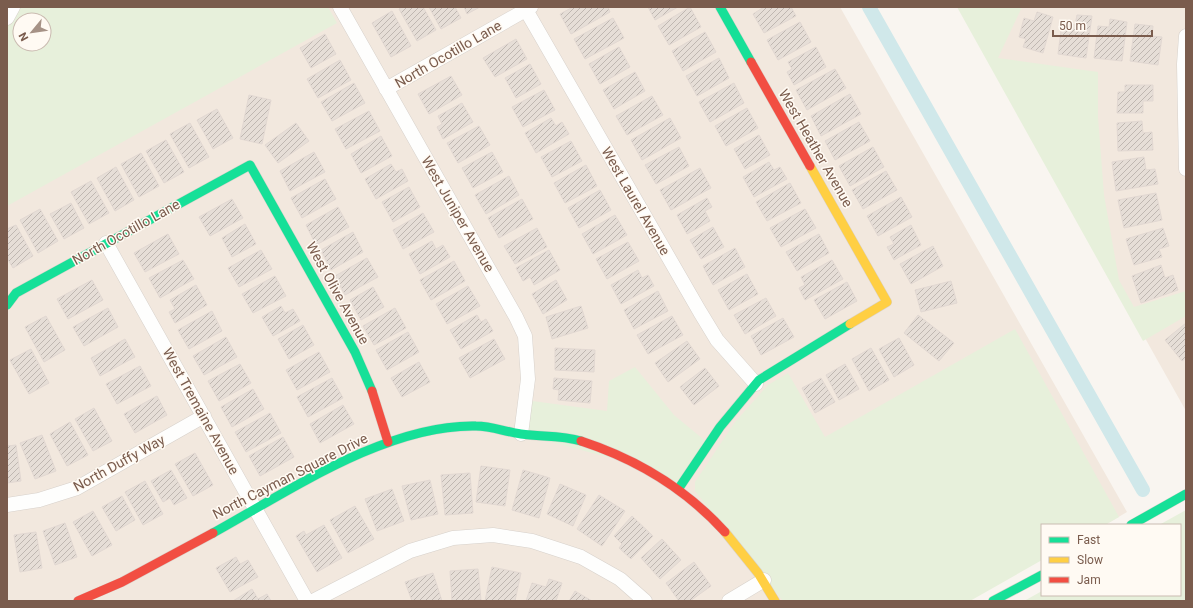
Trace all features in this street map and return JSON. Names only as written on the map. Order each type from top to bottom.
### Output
[{"type":"street","points":[[7,18],[13,7]]},
{"type":"street","name":"West Juniper Avenue","points":[[340,7],[516,317],[525,336],[528,379],[521,434]]},
{"type":"street","name":"West Heather Avenue","points":[[720,7],[887,302],[788,361],[756,384]]},
{"type":"street","name":"North Ocotillo Lane","points":[[386,89],[528,8]]},
{"type":"street","name":"West Laurel Avenue","points":[[528,8],[700,312],[717,340],[756,384]]},
{"type":"street","points":[[1186,36],[1184,64],[1186,169]]},
{"type":"street","name":"North Ocotillo Lane","points":[[7,305],[16,293],[250,165]]},
{"type":"street","name":"West Olive Avenue","points":[[250,165],[356,352],[369,382],[388,442]]},
{"type":"street","name":"West Tremaine Avenue","points":[[106,243],[307,601]]},
{"type":"street","points":[[679,488],[720,427],[756,384]]},
{"type":"street","name":"North Duffy Way","points":[[7,505],[39,500],[77,488],[204,416]]},
{"type":"street","name":"North Cayman Square Drive","points":[[78,601],[122,582],[255,508],[350,458],[388,442],[435,430],[476,426],[521,434],[572,439],[605,450],[641,466],[679,488],[716,522],[746,554],[764,580],[775,601]]},
{"type":"street","points":[[1133,524],[1186,494]]},
{"type":"street","points":[[313,601],[410,551],[453,538],[493,535],[532,541],[580,557],[620,579],[645,601]]},
{"type":"street","points":[[993,601],[1041,576]]},
{"type":"street","points":[[729,601],[764,580]]},
{"type":"shaded area","points":[[7,7],[840,7],[1127,512],[1107,524],[1041,524],[1041,526],[969,601],[7,601]]},
{"type":"shaded area","points":[[959,7],[1186,7],[1186,411]]},
{"type":"green space","points":[[13,7],[328,7],[337,23],[7,206],[7,18]]},
{"type":"green space","points":[[957,7],[1022,7],[998,58],[1098,72],[1098,117],[1104,195],[1119,280],[1134,307],[1186,291],[1186,316],[1143,341]]},
{"type":"green space","points":[[1015,329],[1119,517],[1107,524],[1041,524],[1041,561],[970,601],[783,601],[695,491],[695,482],[735,422],[768,385],[788,373],[825,437]]},
{"type":"green space","points":[[635,367],[674,415],[709,444],[679,488],[641,466],[521,434],[525,400],[607,411],[609,381]]},
{"type":"green space","points":[[1186,510],[1186,601],[1024,601],[1041,592],[1041,596],[1181,596],[1181,524],[1161,524]]},
{"type":"building","points":[[402,7],[423,7],[436,30],[417,41],[399,9]]},
{"type":"building","points":[[429,7],[455,7],[461,18],[441,29]]},
{"type":"building","points":[[464,7],[480,7],[467,14]]},
{"type":"building","points":[[573,7],[608,7],[610,12],[571,34],[560,14]]},
{"type":"building","points":[[648,7],[678,7],[655,20]]},
{"type":"building","points":[[690,7],[701,27],[669,45],[658,26]]},
{"type":"building","points":[[764,7],[791,7],[796,16],[764,33],[753,14]]},
{"type":"building","points":[[392,11],[411,46],[391,57],[372,23]]},
{"type":"building","points":[[1037,12],[1053,17],[1043,53],[1023,47],[1026,39],[1019,37],[1024,18],[1034,21]]},
{"type":"building","points":[[1077,15],[1092,16],[1086,58],[1058,54],[1062,23],[1075,25]]},
{"type":"building","points":[[613,18],[624,38],[585,59],[574,39]]},
{"type":"building","points":[[1110,19],[1127,22],[1122,61],[1094,58],[1098,26],[1109,27]]},
{"type":"building","points":[[800,22],[811,42],[778,60],[767,40]]},
{"type":"building","points":[[1135,24],[1153,26],[1152,36],[1162,37],[1158,65],[1130,61]]},
{"type":"building","points":[[705,32],[716,52],[683,71],[672,51]]},
{"type":"building","points":[[325,34],[336,54],[311,68],[300,48]]},
{"type":"building","points":[[516,39],[527,59],[495,77],[483,58]]},
{"type":"building","points":[[619,47],[630,67],[600,84],[589,64]]},
{"type":"building","points":[[816,47],[826,67],[794,85],[787,72],[792,69],[788,62]]},
{"type":"building","points":[[719,58],[729,78],[697,96],[686,76]]},
{"type":"building","points":[[340,60],[351,80],[318,98],[307,79]]},
{"type":"building","points":[[530,64],[541,84],[516,98],[505,78]]},
{"type":"building","points":[[835,69],[846,88],[807,110],[796,90]]},
{"type":"building","points":[[635,72],[645,91],[614,109],[603,90]]},
{"type":"building","points":[[451,76],[462,95],[429,114],[418,94]]},
{"type":"building","points":[[354,83],[365,103],[332,121],[321,102]]},
{"type":"building","points":[[734,83],[744,103],[710,122],[699,102]]},
{"type":"building","points":[[1125,85],[1153,85],[1153,101],[1143,101],[1143,113],[1117,113],[1118,92],[1125,92]]},
{"type":"building","points":[[544,90],[555,110],[523,127],[512,107]]},
{"type":"building","points":[[850,94],[861,114],[821,136],[811,116]]},
{"type":"building","points":[[249,95],[271,100],[262,144],[240,139]]},
{"type":"building","points":[[652,96],[663,115],[627,135],[616,116]]},
{"type":"building","points":[[462,103],[473,122],[443,139],[437,127],[442,124],[438,116]]},
{"type":"building","points":[[747,108],[758,128],[726,146],[715,126]]},
{"type":"building","points":[[217,109],[233,138],[213,149],[197,120]]},
{"type":"building","points":[[369,111],[380,131],[346,149],[335,129]]},
{"type":"building","points":[[551,118],[556,126],[562,122],[569,134],[536,153],[525,133]]},
{"type":"building","points":[[670,118],[681,138],[642,160],[631,140]]},
{"type":"building","points":[[1142,121],[1143,133],[1152,132],[1153,150],[1118,151],[1117,123]]},
{"type":"building","points":[[859,122],[870,141],[835,160],[825,141]]},
{"type":"building","points":[[190,123],[209,157],[189,168],[170,134]]},
{"type":"building","points":[[296,123],[309,141],[278,163],[265,145]]},
{"type":"building","points":[[479,126],[490,145],[458,163],[447,143]]},
{"type":"building","points":[[759,135],[770,155],[745,169],[734,149]]},
{"type":"building","points":[[381,136],[392,156],[361,173],[351,154]]},
{"type":"building","points":[[166,140],[184,172],[164,183],[146,151]]},
{"type":"building","points":[[571,141],[582,161],[552,177],[541,157]]},
{"type":"building","points":[[679,147],[689,166],[656,184],[645,165]]},
{"type":"building","points":[[873,147],[884,167],[850,186],[839,166]]},
{"type":"building","points":[[314,152],[325,172],[290,191],[280,171]]},
{"type":"building","points":[[492,152],[503,172],[473,188],[462,168]]},
{"type":"building","points":[[141,153],[159,186],[139,197],[121,164]]},
{"type":"building","points":[[1144,157],[1146,170],[1155,169],[1158,184],[1116,191],[1112,162]]},
{"type":"building","points":[[769,162],[774,170],[780,167],[787,179],[754,197],[743,177]]},
{"type":"building","points":[[391,164],[396,172],[402,169],[408,181],[376,199],[365,179]]},
{"type":"building","points":[[586,165],[597,186],[565,203],[554,183]]},
{"type":"building","points":[[116,167],[134,200],[115,211],[97,178]]},
{"type":"building","points":[[700,168],[711,188],[671,210],[660,190]]},
{"type":"building","points":[[886,171],[897,190],[863,209],[852,190]]},
{"type":"building","points":[[509,176],[519,195],[486,214],[475,195]]},
{"type":"building","points":[[325,179],[336,199],[302,218],[291,198]]},
{"type":"building","points":[[91,181],[109,213],[89,224],[71,192]]},
{"type":"building","points":[[790,183],[801,203],[767,221],[756,202]]},
{"type":"building","points":[[409,187],[420,207],[393,222],[382,202]]},
{"type":"building","points":[[600,190],[611,210],[579,228],[568,208]]},
{"type":"building","points":[[1156,193],[1162,220],[1124,228],[1118,200]]},
{"type":"building","points":[[901,197],[912,217],[878,236],[867,216]]},
{"type":"building","points":[[707,198],[712,207],[705,211],[710,221],[687,234],[677,215]]},
{"type":"building","points":[[232,199],[243,218],[210,236],[199,217]]},
{"type":"building","points":[[522,199],[533,219],[499,238],[488,218]]},
{"type":"building","points":[[71,203],[84,228],[64,239],[50,214]]},
{"type":"building","points":[[338,207],[349,227],[316,245],[306,225]]},
{"type":"building","points":[[40,209],[58,241],[38,253],[20,220]]},
{"type":"building","points":[[805,209],[816,228],[781,247],[770,228]]},
{"type":"building","points":[[423,213],[434,232],[403,249],[393,230]]},
{"type":"building","points":[[615,215],[627,235],[593,254],[582,234]]},
{"type":"building","points":[[245,224],[256,244],[232,257],[222,238]]},
{"type":"building","points":[[16,225],[33,256],[13,268],[7,258],[7,229]]},
{"type":"building","points":[[911,225],[921,245],[894,260],[887,247],[894,244],[890,237]]},
{"type":"building","points":[[713,227],[724,247],[701,259],[690,240]]},
{"type":"building","points":[[537,228],[547,247],[515,264],[504,246]]},
{"type":"building","points":[[1163,228],[1169,246],[1159,249],[1162,257],[1134,265],[1126,239]]},
{"type":"building","points":[[353,232],[363,252],[331,270],[321,250]]},
{"type":"building","points":[[168,234],[179,254],[145,272],[134,253]]},
{"type":"building","points":[[819,234],[829,253],[797,271],[786,252]]},
{"type":"building","points":[[432,241],[436,249],[443,245],[450,257],[420,274],[409,254]]},
{"type":"building","points":[[628,242],[639,261],[607,279],[596,259]]},
{"type":"building","points":[[933,246],[943,266],[911,284],[900,264]]},
{"type":"building","points":[[735,248],[745,267],[713,285],[703,266]]},
{"type":"building","points":[[261,250],[272,269],[239,287],[228,268]]},
{"type":"building","points":[[549,250],[560,270],[534,285],[530,277],[523,281],[516,268]]},
{"type":"building","points":[[367,258],[378,277],[345,295],[335,276]]},
{"type":"building","points":[[183,260],[194,279],[160,298],[149,278]]},
{"type":"building","points":[[832,260],[843,279],[805,300],[799,288],[805,285],[801,277]]},
{"type":"building","points":[[454,261],[465,281],[431,300],[420,280]]},
{"type":"building","points":[[1161,265],[1165,278],[1173,275],[1178,290],[1141,303],[1132,276]]},
{"type":"building","points":[[638,270],[642,278],[648,275],[654,286],[621,304],[611,285]]},
{"type":"building","points":[[747,274],[758,294],[729,310],[718,290]]},
{"type":"building","points":[[275,276],[286,296],[253,313],[242,294]]},
{"type":"building","points":[[92,280],[103,300],[68,319],[57,299]]},
{"type":"building","points":[[556,280],[567,300],[543,314],[532,294]]},
{"type":"building","points":[[951,281],[957,303],[921,312],[915,290]]},
{"type":"building","points":[[847,282],[857,301],[825,319],[814,300]]},
{"type":"building","points":[[196,285],[207,305],[175,323],[169,312],[175,309],[170,300]]},
{"type":"building","points":[[468,286],[480,306],[447,324],[436,304]]},
{"type":"building","points":[[373,287],[384,307],[361,320],[350,300]]},
{"type":"building","points":[[658,291],[668,311],[634,329],[624,310]]},
{"type":"building","points":[[766,298],[776,316],[745,334],[734,315]]},
{"type":"building","points":[[281,306],[285,313],[293,309],[300,321],[273,336],[262,317]]},
{"type":"building","points":[[581,306],[588,328],[552,339],[546,317]]},
{"type":"building","points":[[108,308],[118,327],[84,346],[73,327]]},
{"type":"building","points":[[395,308],[406,328],[374,345],[363,326]]},
{"type":"building","points":[[212,311],[222,331],[189,349],[178,330]]},
{"type":"building","points":[[477,315],[481,322],[486,319],[493,331],[461,349],[450,330]]},
{"type":"building","points":[[918,315],[954,343],[939,361],[904,333]]},
{"type":"building","points":[[46,316],[65,350],[44,362],[25,327]]},
{"type":"building","points":[[672,316],[683,335],[648,354],[637,335]]},
{"type":"building","points":[[783,318],[794,337],[761,355],[751,336]]},
{"type":"building","points":[[1186,323],[1186,358],[1182,361],[1165,340]]},
{"type":"building","points":[[303,325],[314,345],[289,359],[278,339]]},
{"type":"building","points":[[408,332],[419,352],[387,370],[376,350]]},
{"type":"building","points":[[226,337],[237,357],[204,375],[193,356]]},
{"type":"building","points":[[899,338],[914,365],[894,377],[879,349]]},
{"type":"building","points":[[125,339],[135,357],[100,376],[91,358]]},
{"type":"building","points":[[494,339],[505,359],[470,378],[459,358]]},
{"type":"building","points":[[687,341],[700,359],[668,382],[655,363]]},
{"type":"building","points":[[555,348],[595,350],[594,372],[555,370]]},
{"type":"building","points":[[871,348],[889,380],[869,391],[852,359]]},
{"type":"building","points":[[31,349],[49,383],[29,394],[10,360]]},
{"type":"building","points":[[319,352],[330,372],[297,390],[286,370]]},
{"type":"building","points":[[419,362],[430,382],[402,397],[391,378]]},
{"type":"building","points":[[240,364],[251,383],[219,401],[208,381]]},
{"type":"building","points":[[845,364],[859,389],[839,400],[826,375]]},
{"type":"building","points":[[140,366],[151,386],[117,404],[106,384]]},
{"type":"building","points":[[705,368],[719,386],[694,405],[680,387]]},
{"type":"building","points":[[332,378],[343,398],[308,417],[297,397]]},
{"type":"building","points":[[554,378],[592,381],[590,403],[558,400],[559,390],[553,389]]},
{"type":"building","points":[[821,378],[835,402],[815,413],[802,388]]},
{"type":"building","points":[[253,389],[264,409],[232,427],[221,407]]},
{"type":"building","points":[[157,396],[167,415],[135,433],[124,414]]},
{"type":"building","points":[[343,405],[354,424],[320,443],[310,424]]},
{"type":"building","points":[[94,408],[112,441],[93,451],[75,419]]},
{"type":"building","points":[[270,413],[281,433],[246,452],[235,432]]},
{"type":"building","points":[[70,422],[88,455],[67,466],[50,434]]},
{"type":"building","points":[[42,435],[56,471],[35,479],[20,443]]},
{"type":"building","points":[[283,437],[294,457],[260,476],[249,456]]},
{"type":"building","points":[[16,445],[21,481],[7,483],[7,446]]},
{"type":"building","points":[[195,453],[213,485],[193,496],[175,464]]},
{"type":"building","points":[[481,466],[510,470],[505,506],[476,502]]},
{"type":"building","points":[[171,470],[187,498],[174,505],[170,498],[163,502],[151,481]]},
{"type":"building","points":[[523,470],[550,478],[539,518],[512,510]]},
{"type":"building","points":[[470,473],[473,513],[445,515],[441,475]]},
{"type":"building","points":[[430,480],[438,514],[411,520],[402,486]]},
{"type":"building","points":[[145,481],[163,514],[143,525],[125,492]]},
{"type":"building","points":[[560,484],[586,495],[573,526],[547,514]]},
{"type":"building","points":[[392,489],[404,521],[377,531],[365,499]]},
{"type":"building","points":[[599,495],[625,511],[602,546],[577,529]]},
{"type":"building","points":[[122,496],[135,520],[116,531],[102,507]]},
{"type":"building","points":[[355,506],[374,539],[348,553],[330,520]]},
{"type":"building","points":[[93,511],[112,545],[92,556],[73,522]]},
{"type":"building","points":[[632,516],[653,536],[631,559],[619,548],[622,544],[614,536]]},
{"type":"building","points":[[65,523],[77,557],[55,565],[43,531]]},
{"type":"building","points":[[324,525],[342,558],[317,572],[296,536],[304,531],[306,535]]},
{"type":"building","points":[[36,532],[42,568],[20,572],[14,535]]},
{"type":"building","points":[[662,539],[681,560],[660,579],[641,558]]},
{"type":"building","points":[[236,557],[240,564],[248,560],[258,577],[230,592],[216,568]]},
{"type":"building","points":[[694,562],[711,586],[690,601],[679,601],[666,583]]},
{"type":"building","points":[[492,567],[521,573],[515,601],[485,601]]},
{"type":"building","points":[[478,569],[481,600],[452,601],[450,571]]},
{"type":"building","points":[[433,573],[442,601],[412,601],[405,582]]},
{"type":"building","points":[[549,579],[562,583],[556,601],[526,601],[532,583],[546,587]]},
{"type":"building","points":[[252,589],[258,599],[267,594],[271,601],[233,601]]},
{"type":"building","points":[[575,591],[592,601],[569,601]]},
{"type":"waterway","points":[[869,7],[1143,490]]},
{"type":"traffic: fast","points":[[720,7],[751,62]]},
{"type":"traffic: fast","points":[[7,305],[16,293],[250,165],[355,352],[372,391]]},
{"type":"traffic: fast","points":[[679,488],[720,427],[759,380],[850,324]]},
{"type":"traffic: fast","points":[[213,533],[306,480],[340,463],[374,448],[408,436],[442,428],[476,426],[521,434],[566,438],[581,441]]},
{"type":"traffic: fast","points":[[1133,524],[1186,494]]},
{"type":"traffic: fast","points":[[993,601],[1041,576]]},
{"type":"traffic: slow","points":[[810,166],[887,302],[850,324]]},
{"type":"traffic: slow","points":[[725,532],[758,573],[775,601]]},
{"type":"traffic: jam","points":[[751,62],[810,166]]},
{"type":"traffic: jam","points":[[372,391],[388,442]]},
{"type":"traffic: jam","points":[[581,441],[621,457],[659,477],[694,502],[725,532]]},
{"type":"traffic: jam","points":[[78,601],[122,582],[213,533]]}]
